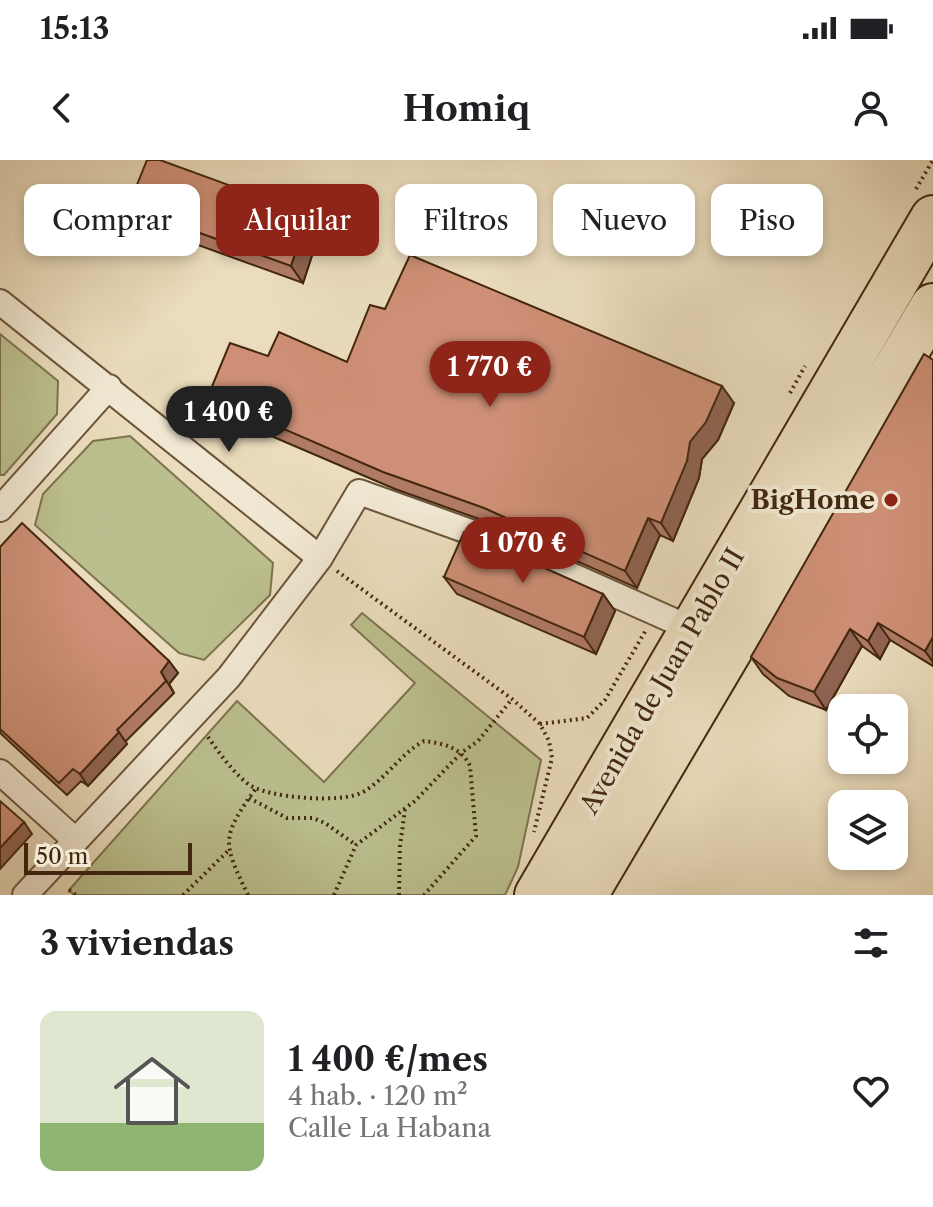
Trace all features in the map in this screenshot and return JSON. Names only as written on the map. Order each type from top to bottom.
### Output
[{"type":"highway","name":"Avenida de Juan Pablo II","points":[[537,895],[681,625],[933,218]]},
{"type":"highway","name":"Avenida de Juan Pablo II","points":[[585,895],[933,306]]},
{"type":"street","points":[[0,302],[320,558]]},
{"type":"street","points":[[0,509],[109,387]]},
{"type":"street","points":[[25,895],[229,677],[320,558],[359,492],[490,539],[681,625]]},
{"type":"street","points":[[0,772],[75,840]]},
{"type":"path","points":[[320,558],[512,699],[540,724],[549,741],[552,758],[534,833]]},
{"type":"path","points":[[540,724],[587,718],[605,700],[646,629],[681,625]]},
{"type":"path","points":[[334,895],[356,845],[406,808],[461,753],[478,741],[512,699]]},
{"type":"path","points":[[208,737],[232,769],[256,788],[305,797],[350,797],[370,787],[404,754],[424,741],[439,742],[461,753],[470,766],[476,836],[424,895]]},
{"type":"path","points":[[248,895],[229,850],[228,837],[233,821],[256,788]]},
{"type":"path","points":[[249,798],[287,818],[313,818],[325,823],[356,845]]},
{"type":"path","points":[[399,895],[400,846],[406,808]]},
{"type":"path","points":[[183,895],[229,850]]},
{"type":"path","points":[[69,890],[76,895]]},
{"type":"green space","points":[[0,334],[58,381],[57,414],[4,475],[0,475]]},
{"type":"green space","points":[[130,436],[273,563],[270,595],[204,660],[179,653],[35,525],[43,494],[93,441]]},
{"type":"green space","points":[[362,613],[541,760],[518,867],[505,895],[74,895],[69,890],[237,701],[324,782],[415,683],[351,625]]},
{"type":"building","points":[[147,160],[160,160],[226,184],[216,184],[216,239],[200,233],[200,184],[137,184]]},
{"type":"building","points":[[263,256],[294,256],[291,266]]},
{"type":"building","points":[[410,256],[412,256],[722,386],[706,422],[690,442],[687,461],[661,523],[648,518],[625,571],[484,508],[383,472],[208,396],[230,343],[268,356],[279,332],[347,362],[370,305],[385,309]]},
{"type":"building","points":[[924,354],[933,360],[933,637],[925,651],[878,623],[868,641],[850,629],[814,692],[777,678],[751,657]]},
{"type":"building","points":[[22,523],[169,661],[161,672],[166,681],[117,730],[119,732],[80,774],[73,769],[59,783],[0,729],[0,547]]},
{"type":"building","points":[[464,532],[603,594],[584,637],[444,577]]},
{"type":"building","points":[[0,801],[24,822],[0,848]]},
{"type":"place","name":"BigHome","points":[[891,500]]}]
